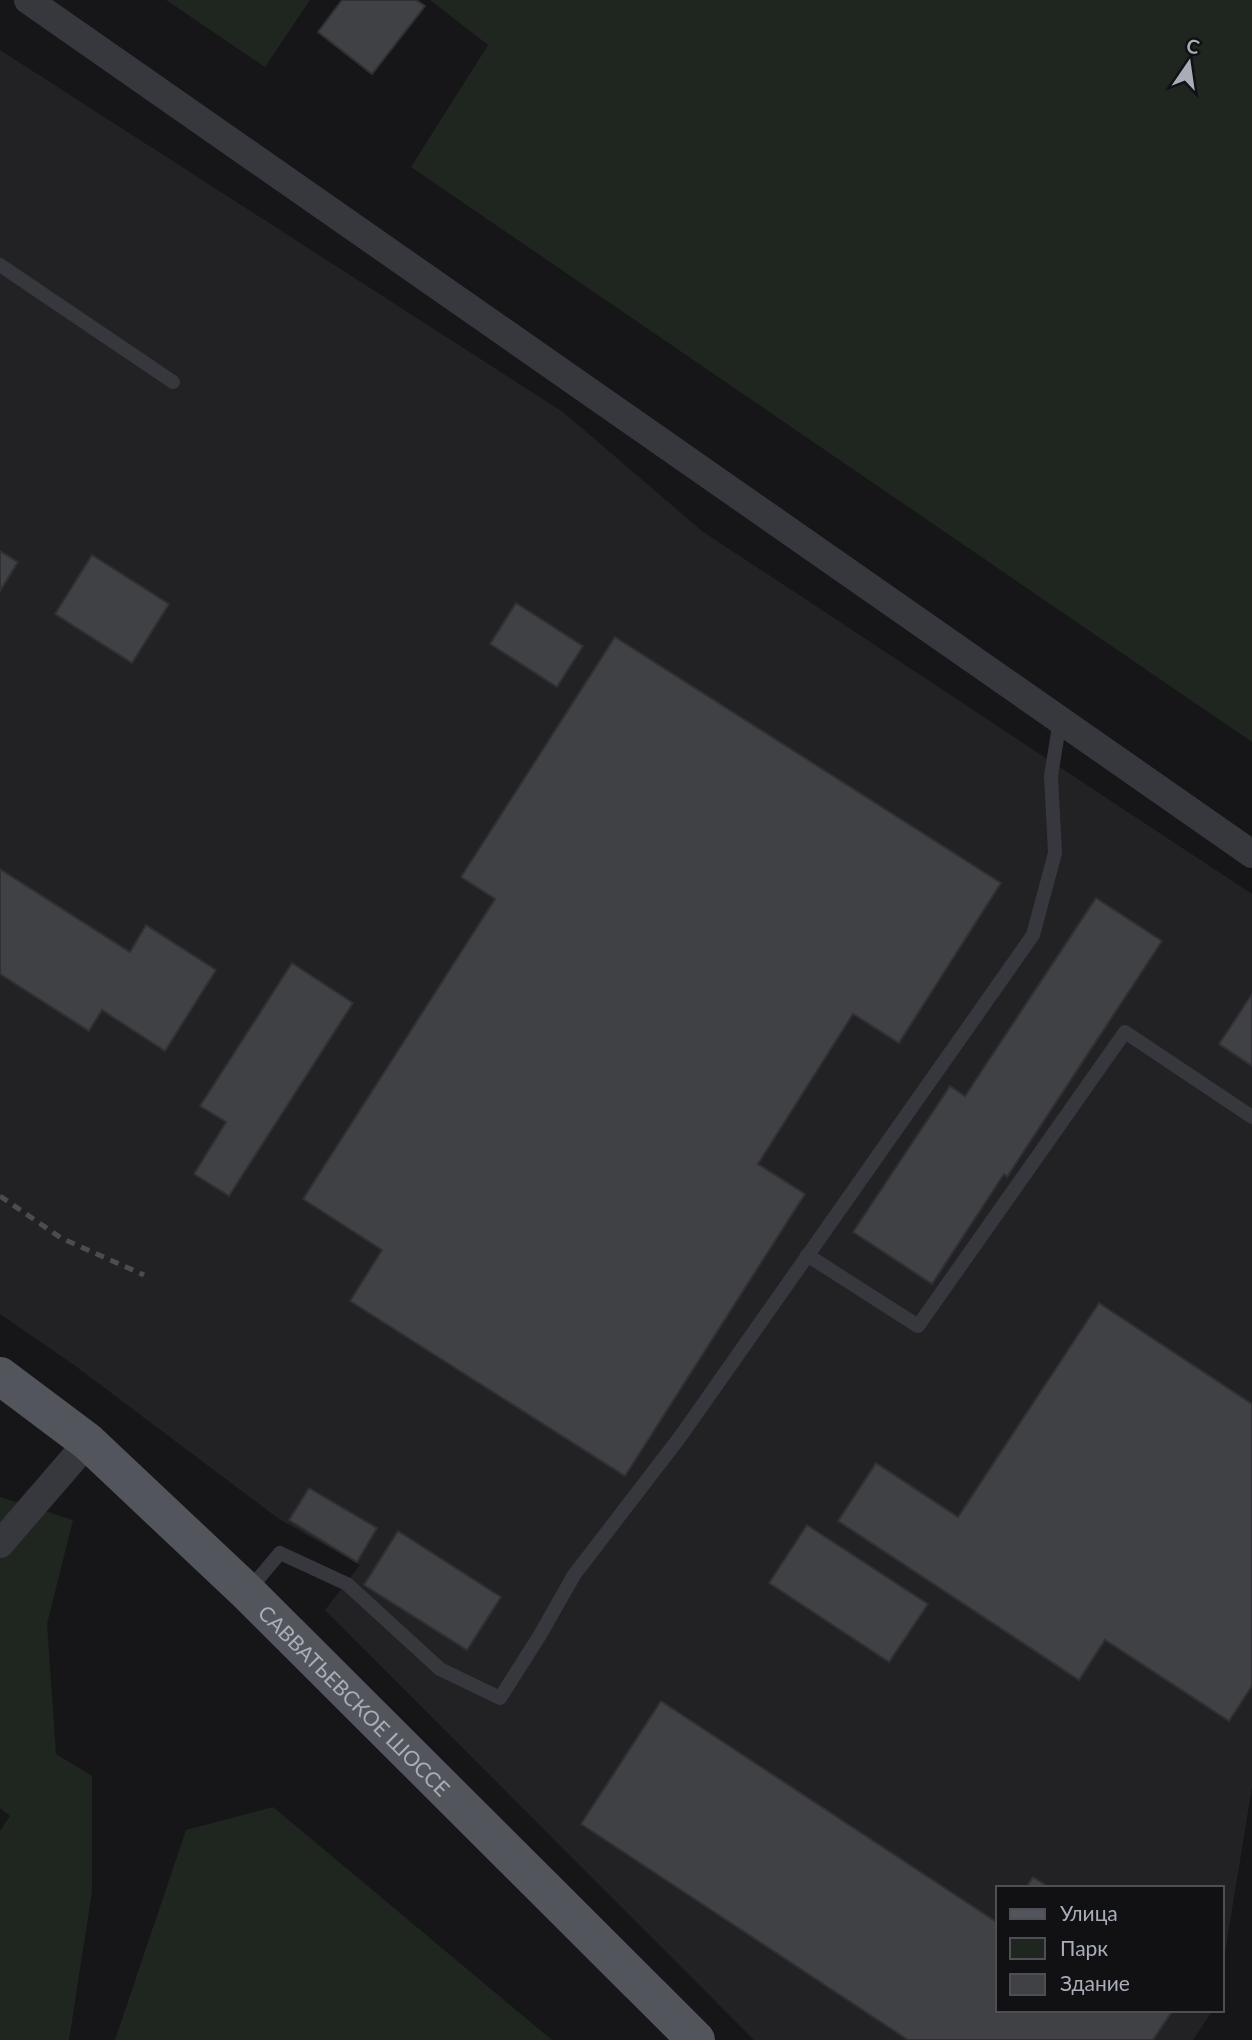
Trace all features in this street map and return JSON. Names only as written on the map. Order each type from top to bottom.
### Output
[{"type":"main road","name":"САВВАТЬЕВСКОЕ ШОССЕ","points":[[0,1376],[88,1442],[247,1592],[696,2040]]},
{"type":"street","points":[[28,0],[1252,854]]},
{"type":"street","points":[[0,1544],[88,1442]]},
{"type":"lane","points":[[0,265],[173,382]]},
{"type":"lane","points":[[247,1592],[280,1553],[347,1584],[440,1668],[500,1699],[574,1575],[680,1437],[1033,935],[1055,852],[1051,776],[1060,720]]},
{"type":"lane","points":[[807,1255],[918,1326],[1125,1032],[1252,1117]]},
{"type":"shaded area","points":[[0,50],[563,412],[702,531],[1252,894],[1252,1787],[1224,1959],[1224,1886],[996,1886],[996,2012],[1212,2012],[1193,2040],[754,2040],[325,1610],[360,1565],[279,1519],[74,1365],[0,1314]]},
{"type":"green space","points":[[166,0],[310,0],[265,67]]},
{"type":"green space","points":[[430,0],[1252,0],[1252,742],[411,167],[488,45]]},
{"type":"green space","points":[[0,1497],[73,1520],[47,1624],[56,1754],[92,1776],[92,1892],[69,2040],[0,2040],[0,1831],[10,1816],[0,1808]]},
{"type":"green space","points":[[273,1807],[552,2040],[115,2040],[186,1830]]},
{"type":"building","points":[[342,0],[416,0],[425,6],[372,74],[318,32]]},
{"type":"building","points":[[0,551],[18,562],[0,591]]},
{"type":"building","points":[[92,555],[169,604],[132,663],[55,614]]},
{"type":"building","points":[[516,603],[583,646],[557,687],[490,644]]},
{"type":"building","points":[[615,637],[1001,883],[899,1043],[853,1014],[758,1164],[805,1194],[625,1476],[350,1301],[382,1250],[303,1199],[495,899],[461,877]]},
{"type":"building","points":[[0,869],[130,952],[146,925],[216,970],[165,1051],[102,1010],[89,1031],[0,974]]},
{"type":"building","points":[[1096,898],[1162,941],[1007,1177],[1004,1174],[932,1284],[853,1232],[950,1086],[965,1096]]},
{"type":"building","points":[[292,963],[353,1003],[229,1196],[194,1174],[226,1122],[200,1106]]},
{"type":"building","points":[[1252,994],[1252,1066],[1219,1044]]},
{"type":"building","points":[[1099,1303],[1252,1404],[1252,1686],[1229,1721],[1105,1640],[1079,1680],[838,1521],[876,1463],[958,1517]]},
{"type":"building","points":[[309,1488],[377,1528],[357,1562],[289,1520]]},
{"type":"building","points":[[807,1525],[928,1604],[889,1662],[769,1583]]},
{"type":"building","points":[[398,1531],[501,1597],[467,1650],[364,1585]]},
{"type":"building","points":[[661,1701],[996,1922],[996,2012],[1172,2012],[1153,2040],[908,2040],[581,1824]]},
{"type":"building","points":[[1033,1877],[1047,1886],[1027,1886]]},
{"type":"railway","points":[[0,1196],[61,1238],[144,1275]]}]
